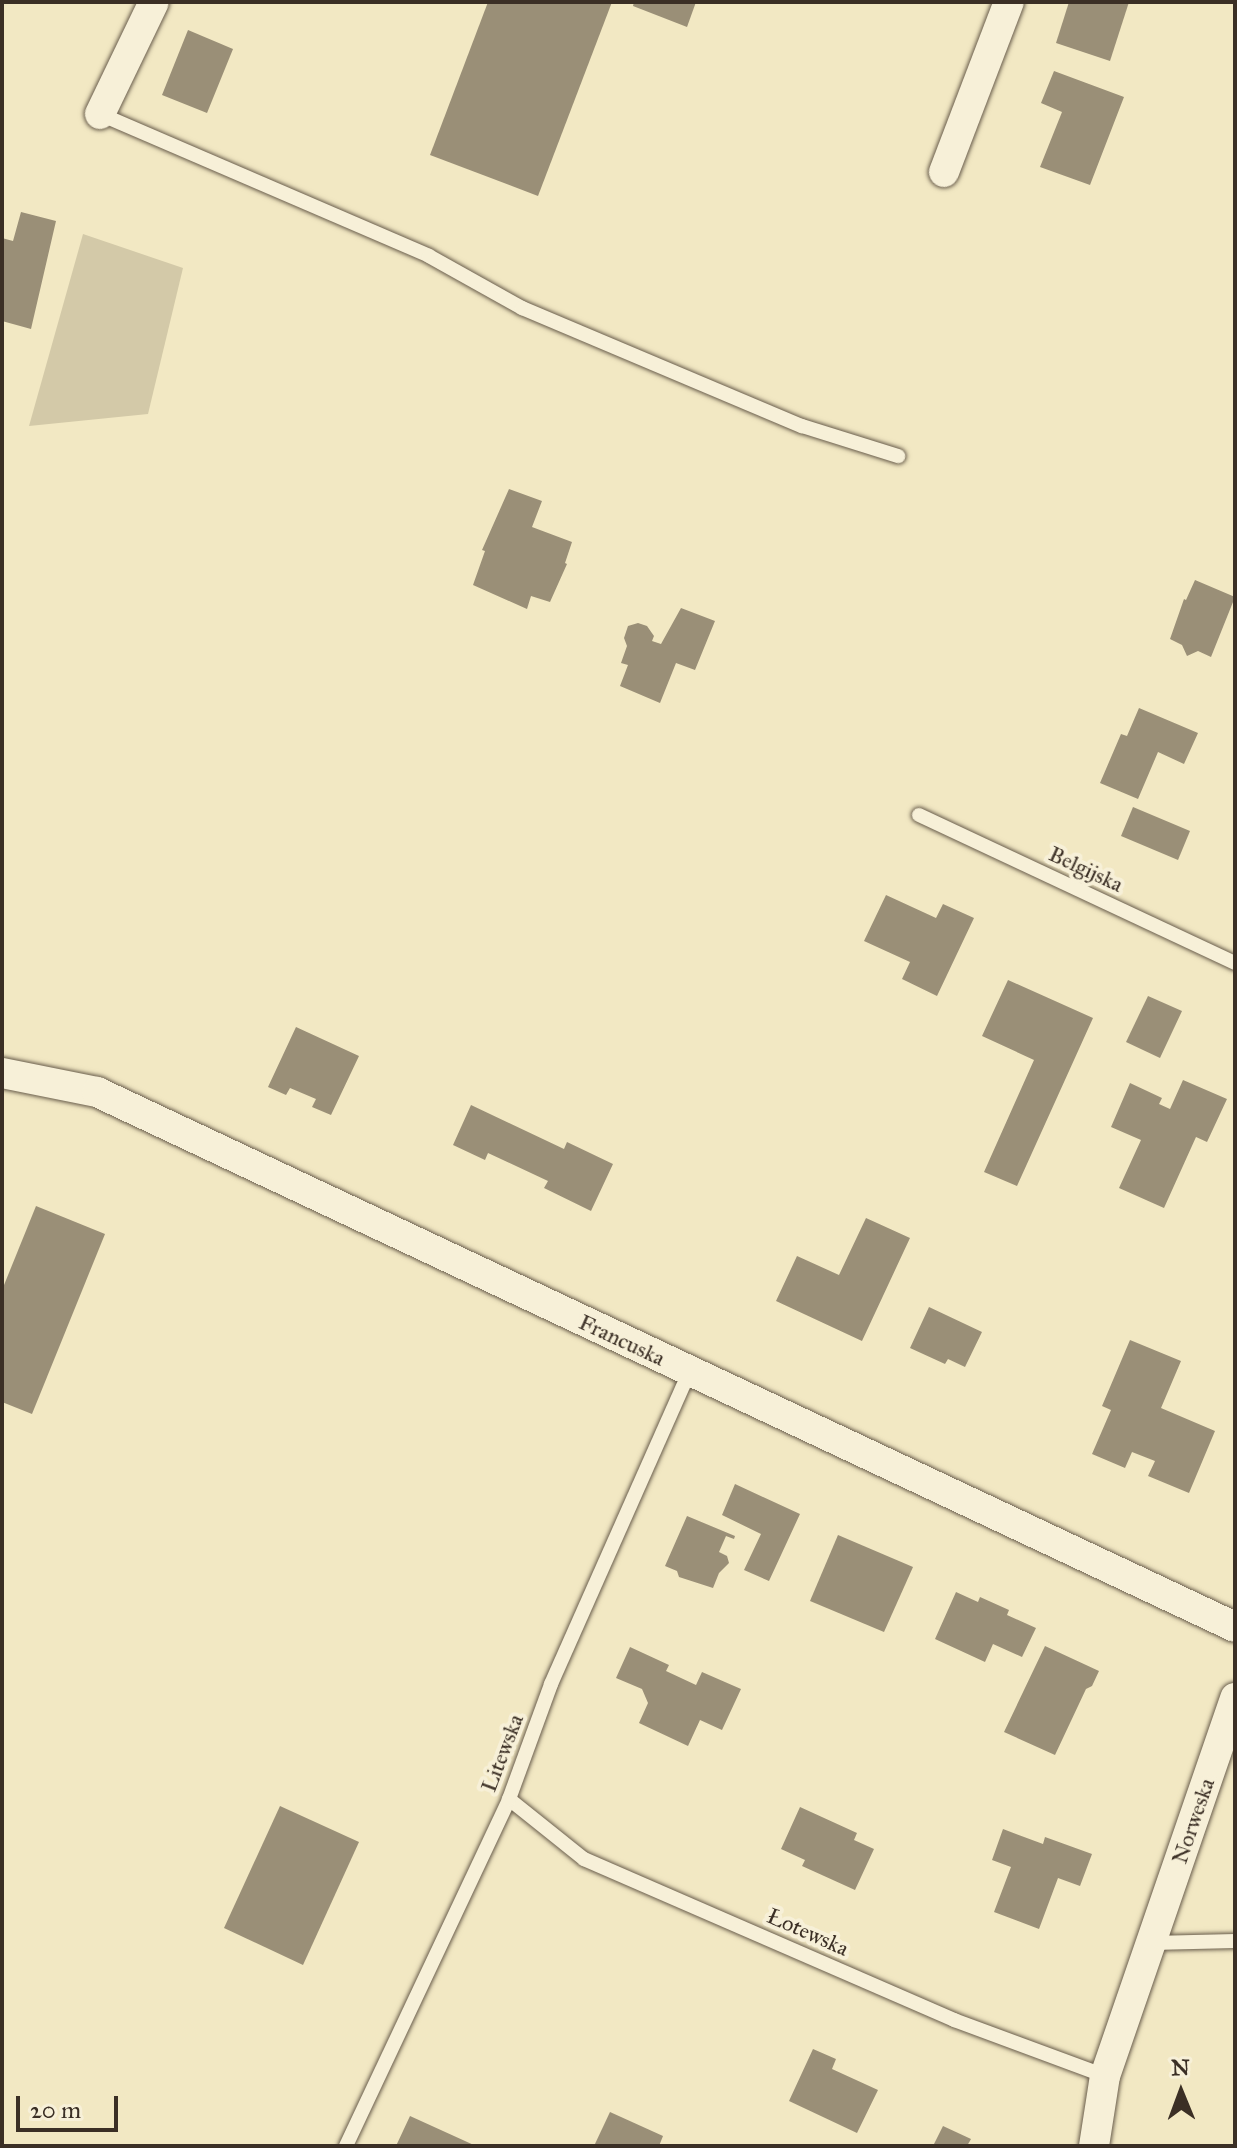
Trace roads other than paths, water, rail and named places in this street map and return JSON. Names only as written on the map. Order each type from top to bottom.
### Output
[{"type":"street","points":[[100,114],[154,2]]},
{"type":"street","points":[[944,172],[1009,2]]},
{"type":"street","name":"Francuska","points":[[2,1073],[97,1092],[1235,1627]]},
{"type":"street","name":"Norweska","points":[[1094,2146],[1105,2076],[1235,1698]]},
{"type":"lane","points":[[100,114],[429,256],[522,308],[802,426],[898,456]]},
{"type":"lane","name":"Belgijska","points":[[919,815],[1235,963]]},
{"type":"lane","name":"Litewska","points":[[346,2146],[509,1799],[551,1684],[689,1372]]},
{"type":"lane","name":"Łotewska","points":[[509,1799],[584,1859],[954,2020],[1105,2076]]},
{"type":"lane","points":[[1152,1943],[1235,1941]]}]
